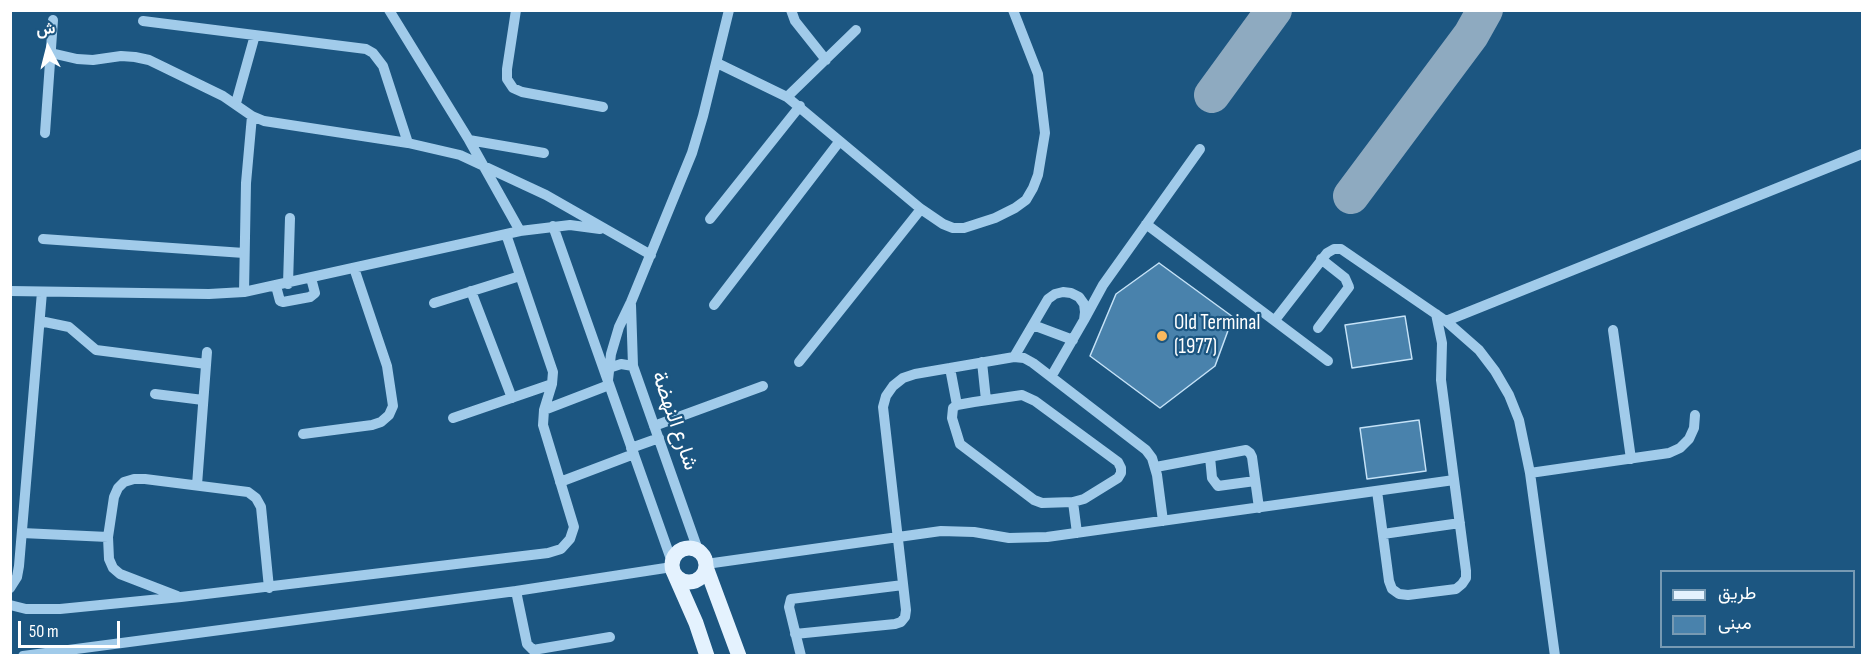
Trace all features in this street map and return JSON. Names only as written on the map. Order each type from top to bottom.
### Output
[{"type":"main road","points":[[707,656],[696,623],[672,568],[679,551],[685,549],[698,550],[702,554],[739,656]]},
{"type":"main road","points":[[672,568],[683,581],[689,582],[700,578],[706,565]]},
{"type":"lane","points":[[389,10],[469,140],[520,231]]},
{"type":"lane","points":[[516,10],[507,69],[507,79],[513,88],[522,92],[603,107]]},
{"type":"lane","points":[[609,382],[609,368],[619,327],[692,153],[729,10]]},
{"type":"lane","points":[[791,10],[795,21],[826,60]]},
{"type":"lane","points":[[717,63],[800,106],[839,142],[921,209],[943,224],[953,228],[964,228],[995,218],[1015,208],[1026,200],[1034,188],[1045,126],[1037,67],[1013,10]]},
{"type":"lane","points":[[45,133],[53,20]]},
{"type":"lane","points":[[143,21],[358,48],[373,53],[383,66],[408,143]]},
{"type":"lane","points":[[787,98],[856,30]]},
{"type":"lane","points":[[236,103],[255,35]]},
{"type":"lane","points":[[51,53],[77,59],[93,60],[121,56],[149,60],[236,103],[252,116],[276,124],[408,143],[460,155],[546,195],[651,255]]},
{"type":"lane","points":[[710,219],[800,106]]},
{"type":"lane","points":[[244,292],[246,183],[252,116]]},
{"type":"lane","points":[[469,140],[544,153]]},
{"type":"lane","points":[[714,305],[839,142]]},
{"type":"lane","points":[[1051,377],[1103,285],[1200,149]]},
{"type":"lane","points":[[1446,321],[1863,154]]},
{"type":"lane","points":[[799,362],[921,209]]},
{"type":"lane","points":[[290,218],[280,301],[310,297],[315,293],[311,278]]},
{"type":"lane","points":[[1146,224],[1328,360]]},
{"type":"lane","points":[[10,291],[209,294],[244,292],[520,231],[553,226],[579,226],[604,230]]},
{"type":"lane","points":[[23,656],[516,591],[672,568],[553,226]]},
{"type":"lane","points":[[10,605],[26,609],[60,609],[181,597],[548,553],[561,549],[570,539],[574,527],[543,424],[553,372],[506,234]]},
{"type":"lane","points":[[43,239],[244,253]]},
{"type":"lane","points":[[1275,321],[1321,259],[1334,249],[1341,249],[1446,321],[1479,350],[1509,395],[1519,420],[1530,473],[1555,656]]},
{"type":"lane","points":[[1318,328],[1349,287],[1345,278],[1321,259]]},
{"type":"lane","points":[[303,434],[372,425],[389,416],[393,406],[387,366],[354,268]]},
{"type":"lane","points":[[434,303],[520,276]]},
{"type":"lane","points":[[471,291],[512,398]]},
{"type":"lane","points":[[10,588],[17,577],[22,533],[42,292]]},
{"type":"lane","points":[[1014,357],[1048,299],[1055,294],[1071,293],[1079,297],[1084,304],[1084,320]]},
{"type":"lane","name":"شارع النهضة","points":[[631,302],[633,366],[698,550]]},
{"type":"lane","points":[[1377,491],[1392,589],[1408,596],[1456,589],[1462,584],[1466,578],[1441,380],[1442,343],[1436,314]]},
{"type":"lane","points":[[40,321],[69,327],[96,350],[206,364]]},
{"type":"lane","points":[[1033,325],[1073,340]]},
{"type":"lane","points":[[1613,330],[1631,459]]},
{"type":"lane","points":[[196,485],[207,352]]},
{"type":"lane","points":[[795,634],[901,622],[905,617],[883,419],[886,396],[903,378],[982,362],[1014,357],[1024,358],[1146,450],[1156,467],[1163,522]]},
{"type":"lane","points":[[982,362],[986,400]]},
{"type":"lane","points":[[609,368],[621,364],[633,366]]},
{"type":"lane","points":[[950,368],[957,405]]},
{"type":"lane","points":[[544,410],[609,382]]},
{"type":"lane","points":[[453,418],[552,384]]},
{"type":"lane","points":[[654,426],[763,386]]},
{"type":"lane","points":[[155,394],[204,400]]},
{"type":"lane","points":[[1014,396],[1028,397],[1118,462],[1121,473],[1118,478],[1092,495],[1073,502],[1042,503],[1034,500],[964,448],[958,440],[952,418],[953,408],[957,405],[986,400],[1014,396]]},
{"type":"lane","points":[[1530,473],[1669,453],[1680,448],[1689,439],[1694,428],[1695,415]]},
{"type":"lane","points":[[560,482],[659,438]]},
{"type":"lane","points":[[1156,467],[1246,450],[1252,458],[1259,508]]},
{"type":"lane","points":[[1210,456],[1212,478],[1218,486],[1255,481]]},
{"type":"lane","points":[[181,597],[120,574],[113,568],[109,559],[108,537],[114,497],[124,482],[134,479],[248,492],[256,498],[261,507],[269,588]]},
{"type":"lane","points":[[706,565],[897,536],[958,530],[1028,538],[1077,533],[1454,480]]},
{"type":"lane","points":[[1073,502],[1077,533]]},
{"type":"lane","points":[[1383,534],[1460,523]]},
{"type":"lane","points":[[22,533],[108,537]]},
{"type":"lane","points":[[801,656],[789,607],[791,599],[903,585]]},
{"type":"lane","points":[[516,591],[527,644],[533,650],[610,637]]},
{"type":"building","name":"Old Terminal (1977)","points":[[1159,263],[1233,317],[1215,366],[1160,408],[1090,356],[1116,294]]},
{"type":"building","points":[[1405,316],[1412,359],[1352,368],[1345,325]]},
{"type":"building","points":[[1419,420],[1426,471],[1367,479],[1360,428]]},
{"type":"taxiway","points":[[1212,95],[1274,10]]},
{"type":"taxiway","points":[[1351,196],[1471,35],[1485,10]]},
{"type":"place","name":"Old Terminal (1977)","points":[[1162,336]]}]
